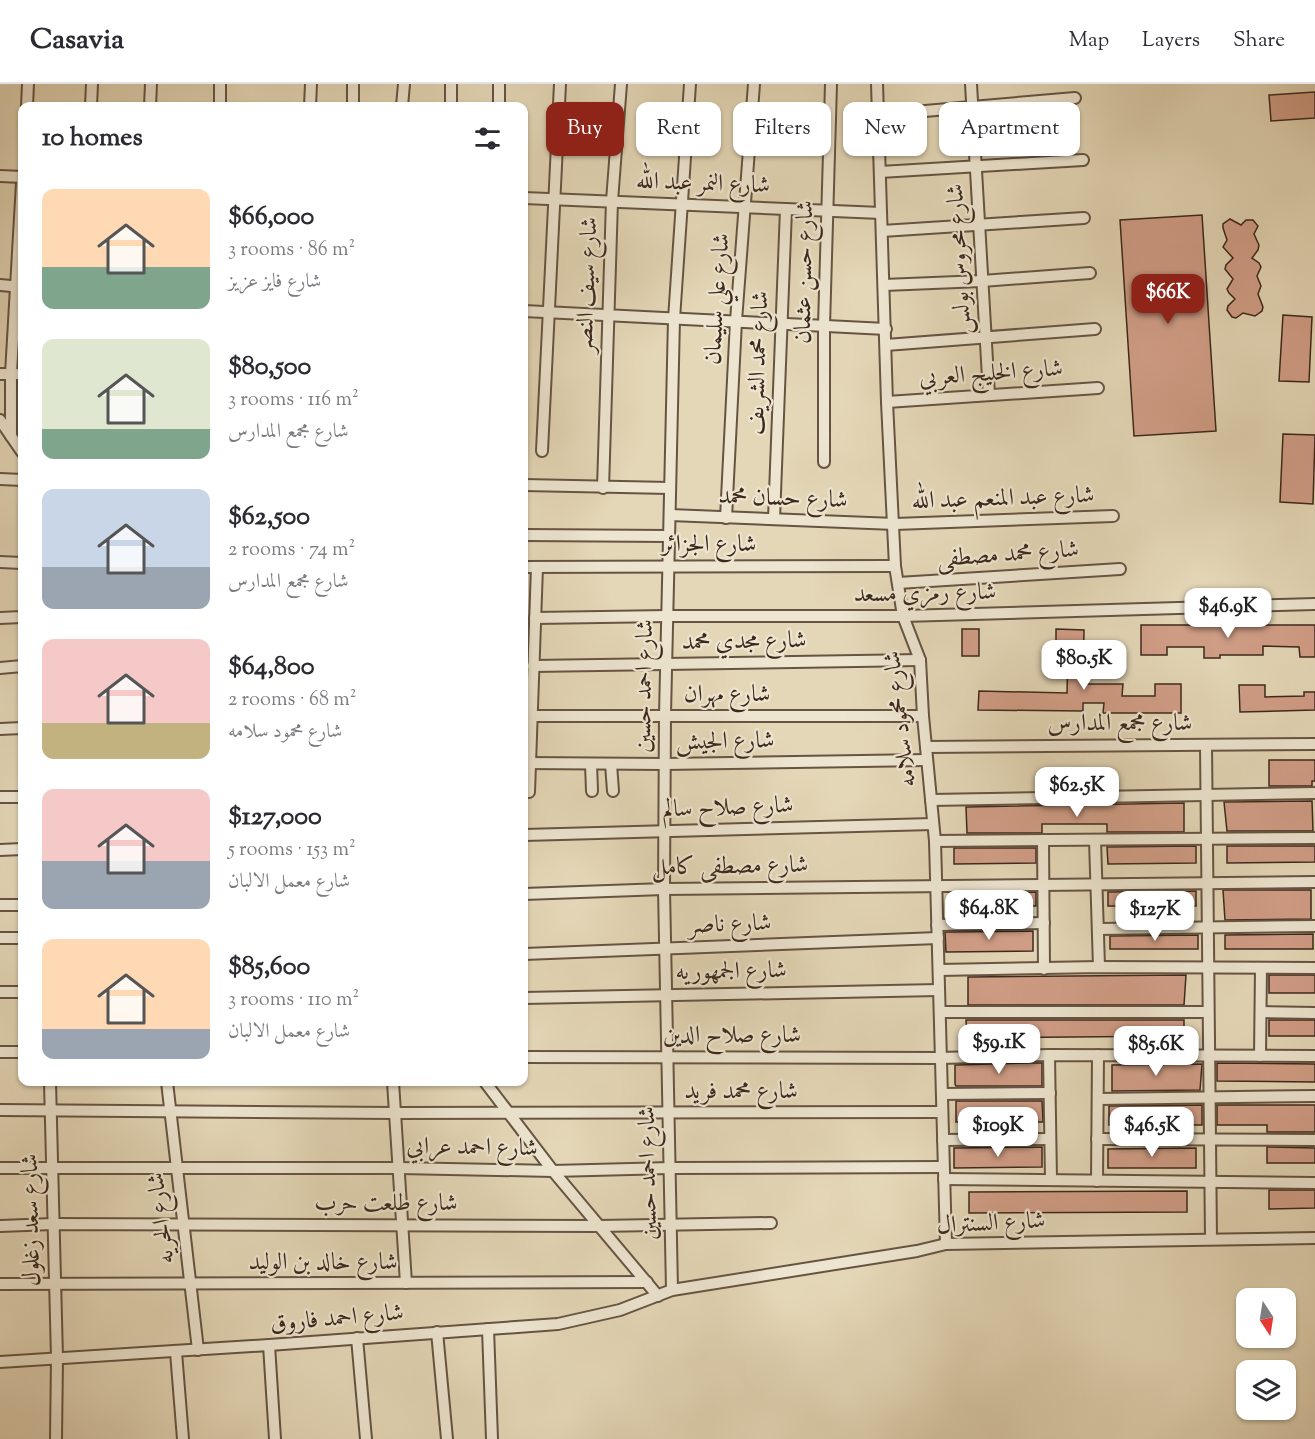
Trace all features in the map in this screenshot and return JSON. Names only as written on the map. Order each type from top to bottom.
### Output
[{"type":"street","points":[[27,102],[28,84]]},
{"type":"street","points":[[91,102],[92,84]]},
{"type":"street","points":[[150,102],[151,84]]},
{"type":"street","points":[[220,84],[220,102]]},
{"type":"street","points":[[310,102],[311,84]]},
{"type":"street","points":[[353,84],[353,102]]},
{"type":"street","points":[[402,102],[404,84]]},
{"type":"street","points":[[451,84],[451,102]]},
{"type":"street","points":[[499,84],[499,102]]},
{"type":"street","points":[[542,451],[561,84]]},
{"type":"street","name":"شارع سيف النصر","points":[[603,488],[612,201],[621,84]]},
{"type":"street","name":"شارع احمد حسين","points":[[672,1290],[664,889],[665,716],[674,319],[690,84]]},
{"type":"street","name":"شارع علي سليمان","points":[[726,518],[736,321],[754,84]]},
{"type":"street","name":"شارع حسن عثمان","points":[[824,462],[824,326],[831,84]]},
{"type":"street","name":"شارع محمود سلامه","points":[[877,84],[878,102]]},
{"type":"street","name":"شارع محروس بولس","points":[[971,84],[972,102]]},
{"type":"street","points":[[1030,102],[1076,98]]},
{"type":"street","name":"شارع محمود سلامه","points":[[879,156],[886,329],[886,402],[895,524],[895,566],[903,616],[920,660],[935,841],[946,1244]]},
{"type":"street","name":"شارع محروس بولس","points":[[975,156],[989,395]]},
{"type":"street","points":[[880,172],[1083,160]]},
{"type":"street","points":[[0,176],[18,177]]},
{"type":"street","name":"شارع النمر عبد الله","points":[[528,198],[881,213]]},
{"type":"street","name":"شارع محمد الشريف","points":[[774,519],[786,209]]},
{"type":"street","points":[[882,231],[1084,218]]},
{"type":"street","points":[[884,285],[1090,273]]},
{"type":"street","points":[[0,285],[18,286]]},
{"type":"street","points":[[11,436],[11,374],[18,297]]},
{"type":"street","points":[[528,311],[886,329]]},
{"type":"street","points":[[886,345],[1095,329]]},
{"type":"street","name":"شارع الخليج العربي","points":[[886,402],[1098,388]]},
{"type":"street","points":[[0,420],[18,446]]},
{"type":"street","points":[[0,479],[18,480]]},
{"type":"street","points":[[528,485],[670,488]]},
{"type":"street","name":"شارع حسان محمد","points":[[670,515],[895,524]]},
{"type":"street","name":"شارع عبد المنعم عبد الله","points":[[895,524],[1113,516]]},
{"type":"street","points":[[528,535],[669,536]]},
{"type":"street","points":[[0,562],[18,563]]},
{"type":"street","name":"شارع الجزائر","points":[[528,567],[895,566]]},
{"type":"street","points":[[528,754],[532,716],[528,699],[533,666],[529,636],[535,618],[537,567]]},
{"type":"street","name":"شارع محمد مصطفى","points":[[898,583],[1120,569]]},
{"type":"street","name":"شارع رمزي مسعد","points":[[535,618],[903,616],[1315,604]]},
{"type":"street","points":[[0,618],[18,617]]},
{"type":"street","name":"شارع مجدي محمد","points":[[533,666],[920,660]]},
{"type":"street","points":[[0,668],[18,666]]},
{"type":"street","name":"شارع مهران","points":[[532,716],[923,716]]},
{"type":"street","points":[[0,729],[18,728]]},
{"type":"street","name":"شارع مجمع المدارس","points":[[926,747],[1315,744]]},
{"type":"street","points":[[1206,745],[1211,1239]]},
{"type":"street","name":"شارع الجيش","points":[[528,763],[665,764],[927,760]]},
{"type":"street","points":[[591,764],[592,791]]},
{"type":"street","points":[[611,764],[613,791]]},
{"type":"street","points":[[528,778],[529,792]]},
{"type":"street","points":[[931,800],[1315,793]]},
{"type":"street","points":[[0,797],[18,797]]},
{"type":"street","name":"شارع صلاح سالم","points":[[528,835],[933,824]]},
{"type":"street","points":[[935,841],[1315,838]]},
{"type":"street","points":[[1042,840],[1044,969]]},
{"type":"street","points":[[1095,840],[1099,967]]},
{"type":"street","points":[[0,850],[18,849]]},
{"type":"street","name":"شارع مصطفى كامل","points":[[528,894],[664,889],[1043,883],[1315,882]]},
{"type":"street","points":[[0,905],[18,905]]},
{"type":"street","points":[[937,925],[1044,923]]},
{"type":"street","points":[[1098,928],[1315,926]]},
{"type":"street","points":[[0,938],[18,938]]},
{"type":"street","name":"شارع ناصر","points":[[528,954],[938,938]]},
{"type":"street","points":[[939,970],[1099,967],[1315,968]]},
{"type":"street","points":[[1260,1056],[1261,968]]},
{"type":"street","name":"شارع الجمهوريه","points":[[528,998],[939,990]]},
{"type":"street","points":[[0,992],[18,992]]},
{"type":"street","points":[[940,1012],[1208,1012]]},
{"type":"street","points":[[1261,1012],[1315,1012]]},
{"type":"street","points":[[0,1052],[18,1052]]},
{"type":"street","points":[[1049,1055],[1051,1180]]},
{"type":"street","points":[[1097,1181],[1098,1055]]},
{"type":"street","name":"شارع صلاح الدين","points":[[528,1057],[1315,1056]]},
{"type":"street","name":"شارع سعد زغلول","points":[[50,1086],[57,1358],[56,1439]]},
{"type":"street","name":"شارع الحريه","points":[[167,1086],[198,1350]]},
{"type":"street","points":[[393,1086],[406,1283]]},
{"type":"street","points":[[488,1086],[553,1171],[658,1296]]},
{"type":"street","points":[[942,1094],[1050,1093]]},
{"type":"street","points":[[1098,1099],[1315,1096]]},
{"type":"street","name":"شارع محمد فريد","points":[[0,1110],[395,1113],[942,1112]]},
{"type":"street","points":[[943,1140],[1050,1139]]},
{"type":"street","points":[[1098,1139],[1315,1140]]},
{"type":"street","name":"شارع احمد عرابي","points":[[0,1168],[399,1168],[553,1171],[670,1168],[944,1173],[1051,1180],[1315,1183]]},
{"type":"street","name":"شارع طلعت حرب","points":[[0,1227],[53,1224],[599,1226],[771,1223]]},
{"type":"street","name":"شارع السنترال","points":[[672,1290],[917,1251],[946,1244],[1315,1238]]},
{"type":"street","name":"شارع خالد بن الوليد","points":[[0,1284],[647,1282]]},
{"type":"street","name":"شارع احمد فاروق","points":[[0,1362],[269,1346],[579,1320],[620,1310],[672,1290]]},
{"type":"street","points":[[488,1329],[492,1439]]},
{"type":"street","points":[[437,1332],[447,1439]]},
{"type":"street","points":[[357,1338],[366,1439]]},
{"type":"street","points":[[269,1346],[275,1439]]},
{"type":"street","points":[[176,1352],[183,1439]]},
{"type":"building","points":[[1315,92],[1315,118],[1271,121],[1269,95]]},
{"type":"building","points":[[1202,215],[1216,431],[1134,436],[1120,220]]},
{"type":"building","points":[[1230,219],[1241,225],[1246,220],[1253,220],[1258,226],[1254,234],[1259,245],[1252,258],[1261,267],[1257,276],[1261,286],[1258,294],[1263,307],[1262,311],[1255,316],[1243,313],[1236,318],[1232,317],[1227,310],[1235,299],[1227,289],[1233,279],[1225,269],[1233,258],[1223,247],[1227,240],[1223,224]]},
{"type":"building","points":[[1283,315],[1312,317],[1309,382],[1279,381]]},
{"type":"building","points":[[1283,434],[1315,435],[1313,504],[1280,502]]},
{"type":"building","points":[[1141,625],[1315,625],[1315,657],[1300,657],[1299,647],[1263,646],[1263,655],[1220,655],[1220,658],[1204,658],[1204,647],[1167,647],[1167,655],[1141,655]]},
{"type":"building","points":[[962,629],[979,629],[979,656],[962,656]]},
{"type":"building","points":[[1056,629],[1084,630],[1083,684],[1123,684],[1122,696],[1155,696],[1155,684],[1181,684],[1181,713],[1103,713],[1104,703],[1083,703],[1083,711],[978,710],[979,691],[1067,693],[1068,644],[1056,644]]},
{"type":"building","points":[[1239,685],[1265,685],[1265,697],[1304,696],[1304,692],[1315,692],[1315,710],[1240,712]]},
{"type":"building","points":[[1269,760],[1315,760],[1315,781],[1312,781],[1312,786],[1269,786]]},
{"type":"building","points":[[1312,801],[1313,831],[1227,831],[1224,802]]},
{"type":"building","points":[[1184,803],[1184,832],[1107,832],[1107,824],[1042,824],[1042,833],[967,833],[966,807]]},
{"type":"building","points":[[1196,846],[1196,863],[1108,864],[1107,847]]},
{"type":"building","points":[[1227,846],[1315,846],[1315,862],[1227,863]]},
{"type":"building","points":[[954,848],[1036,848],[1036,863],[954,864]]},
{"type":"building","points":[[1223,890],[1311,890],[1311,919],[1225,920]]},
{"type":"building","points":[[1196,891],[1196,906],[1108,906],[1108,892]]},
{"type":"building","points":[[1036,892],[1036,906],[954,906],[955,893]]},
{"type":"building","points":[[1033,931],[1033,951],[946,952],[945,932]]},
{"type":"building","points":[[1313,934],[1313,949],[1225,949],[1225,935]]},
{"type":"building","points":[[1198,935],[1198,949],[1110,949],[1110,936]]},
{"type":"building","points":[[1186,975],[1184,1005],[968,1005],[968,977]]},
{"type":"building","points":[[1269,975],[1315,975],[1315,993],[1269,993]]},
{"type":"building","points":[[966,1020],[1184,1020],[1184,1036],[967,1038]]},
{"type":"building","points":[[1269,1020],[1315,1020],[1315,1036],[1269,1036]]},
{"type":"building","points":[[1042,1063],[1042,1086],[956,1086],[955,1084],[955,1065]]},
{"type":"building","points":[[1217,1063],[1315,1064],[1315,1082],[1217,1081]]},
{"type":"building","points":[[1202,1064],[1200,1090],[1112,1091],[1112,1065]]},
{"type":"building","points":[[956,1101],[1042,1101],[1043,1122],[956,1122]]},
{"type":"building","points":[[1202,1105],[1202,1125],[1109,1125],[1109,1106]]},
{"type":"building","points":[[1217,1105],[1315,1105],[1315,1132],[1267,1132],[1267,1125],[1217,1125]]},
{"type":"building","points":[[1042,1147],[1042,1167],[954,1168],[954,1148]]},
{"type":"building","points":[[1267,1147],[1315,1148],[1315,1163],[1267,1163]]},
{"type":"building","points":[[1196,1148],[1196,1168],[1108,1168],[1108,1149]]},
{"type":"building","points":[[1269,1190],[1315,1190],[1315,1208],[1269,1209]]},
{"type":"building","points":[[1187,1191],[1187,1212],[969,1213],[969,1192]]}]
